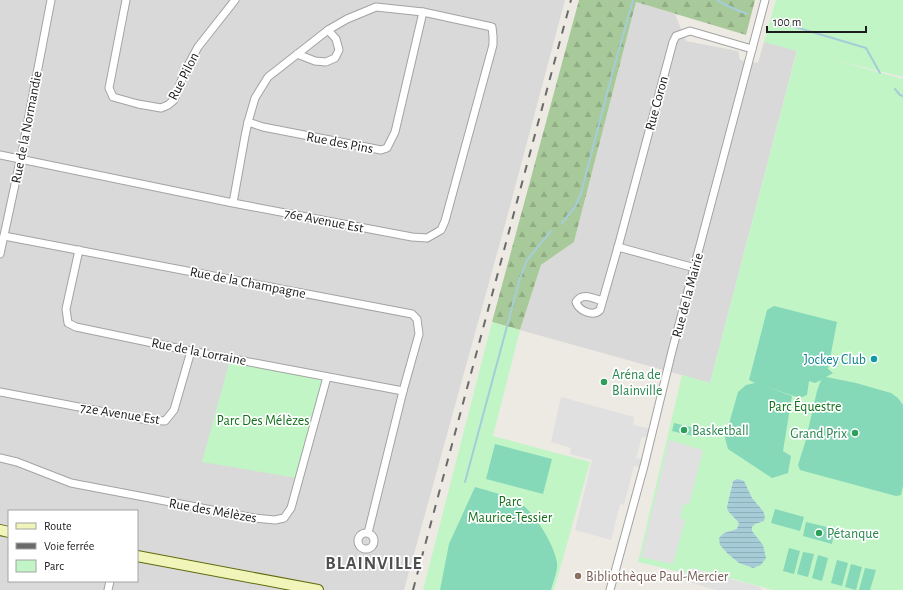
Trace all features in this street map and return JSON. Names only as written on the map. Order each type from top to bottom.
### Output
[{"type":"street","name":"Rue de la Normandie","points":[[0,254],[51,0]]},
{"type":"street","name":"Rue Pilon","points":[[126,0],[109,88],[113,97],[138,104],[161,108],[174,100],[185,71],[198,47],[234,0]]},
{"type":"street","name":"Rue de la Mairie","points":[[610,590],[644,466],[672,351],[765,0]]},
{"type":"street","points":[[233,203],[248,122],[255,98],[268,77],[328,30],[347,19],[376,7],[423,12]]},
{"type":"street","name":"76e Avenue Est","points":[[0,155],[233,203],[412,237],[427,238],[441,230],[445,221],[493,45],[494,36],[492,27],[423,12]]},
{"type":"street","name":"Rue des Pins","points":[[248,122],[263,127],[366,148],[381,150],[387,148],[394,132],[423,12]]},
{"type":"street","points":[[298,54],[315,61],[326,62],[335,58],[339,50],[336,39],[328,30]]},
{"type":"street","name":"Rue Coron","points":[[602,301],[673,42],[676,36],[690,31],[752,49]]},
{"type":"street","name":"Rue de la Champagne","points":[[4,236],[412,314],[417,319],[419,334],[368,533]]},
{"type":"street","points":[[618,247],[695,268]]},
{"type":"street","name":"Rue de la Lorraine","points":[[79,250],[66,309],[68,323],[76,327],[191,351],[404,391]]},
{"type":"street","name":"72e Avenue Est","points":[[0,392],[147,420],[165,422],[174,410],[191,351]]},
{"type":"street","name":"Rue des Mélèzes","points":[[0,458],[16,462],[71,483],[247,516],[276,520],[284,518],[291,508],[327,377]]},
{"type":"street","points":[[138,556],[271,585],[318,590]]},
{"type":"shaded area","points":[[0,0],[565,0],[506,221],[404,590],[0,590]]},
{"type":"shaded area","points":[[636,2],[675,14],[686,41],[738,51],[740,60],[758,63],[764,42],[797,50],[710,383],[520,330],[541,265],[574,242]]},
{"type":"shaded area","points":[[561,397],[634,417],[633,425],[651,429],[649,438],[642,437],[636,458],[643,459],[641,467],[634,466],[624,505],[620,504],[611,540],[575,530],[592,460],[570,454],[571,448],[551,442]]},
{"type":"shaded area","points":[[669,440],[703,450],[689,505],[683,504],[680,518],[685,520],[673,564],[641,557]]},
{"type":"shaded area","points":[[693,569],[760,587],[762,590],[716,590],[689,582]]},
{"type":"green space","points":[[579,0],[755,0],[746,35],[636,2],[574,242],[541,265],[520,330],[492,322]]},
{"type":"green space","name":"Parc Équestre","points":[[776,0],[903,0],[903,77],[831,59],[903,79],[903,590],[773,590],[692,568],[689,574],[638,562],[682,375],[710,383],[797,51],[764,42]],"holes":[[[737,479],[747,487],[752,498],[763,511],[764,521],[755,524],[752,527],[752,531],[763,546],[765,557],[753,568],[739,563],[724,550],[724,533],[737,529],[739,523],[728,511],[731,486],[733,481]]]},
{"type":"green space","points":[[774,306],[837,322],[828,369],[833,373],[826,377],[856,383],[891,393],[898,398],[903,405],[903,485],[901,495],[896,496],[800,470],[798,465],[821,380],[815,383],[809,381],[807,395],[800,398],[767,387],[792,396],[783,451],[791,456],[788,473],[772,478],[728,449],[725,438],[738,392],[746,385],[755,383],[749,380],[767,310]]},
{"type":"green space","name":"Parc Maurice-Tessier","points":[[492,322],[520,330],[493,436],[590,462],[554,590],[423,590]]},
{"type":"green space","name":"Parc Des Mélèzes","points":[[230,360],[325,378],[297,478],[202,462]]},
{"type":"green space","name":"Basketball","points":[[674,423],[695,428],[693,436],[672,431]]},
{"type":"green space","points":[[495,444],[552,459],[543,494],[486,479]]},
{"type":"green space","points":[[475,487],[499,494],[521,504],[544,530],[557,563],[551,590],[440,590],[449,544]]},
{"type":"green space","name":"Pétanque","points":[[775,509],[804,517],[800,531],[771,523]]},
{"type":"green space","name":"Pétanque","points":[[806,522],[835,529],[832,544],[803,536]]},
{"type":"green space","points":[[789,548],[800,551],[794,574],[783,571]]},
{"type":"green space","points":[[803,552],[814,554],[808,577],[797,574]]},
{"type":"green space","points":[[818,555],[828,558],[822,581],[812,578]]},
{"type":"green space","points":[[837,560],[848,563],[842,586],[831,583]]},
{"type":"green space","points":[[851,564],[862,567],[856,590],[845,587]]},
{"type":"green space","points":[[865,568],[876,570],[870,590],[859,590]]},
{"type":"water","points":[[737,479],[744,481],[752,498],[763,511],[765,516],[764,521],[755,524],[752,527],[752,531],[763,545],[766,558],[761,565],[753,568],[739,563],[720,545],[719,538],[724,533],[737,529],[739,523],[728,511],[727,507],[733,481]]},
{"type":"waterway","points":[[562,223],[575,207],[581,193],[633,0]]},
{"type":"waterway","points":[[717,0],[747,14]]},
{"type":"waterway","points":[[775,21],[866,48],[880,73]]},
{"type":"waterway","points":[[895,89],[900,95],[903,96]]},
{"type":"waterway","points":[[465,482],[520,278],[527,260],[551,231]]},
{"type":"railway","points":[[413,590],[571,0]]},
{"type":"place","name":"Jockey Club","points":[[874,359]]},
{"type":"place","name":"Aréna de Blainville","points":[[604,382]]},
{"type":"place","name":"Basketball","points":[[684,430]]},
{"type":"place","name":"Grand Prix","points":[[855,433]]},
{"type":"place","name":"Pétanque","points":[[819,533]]},
{"type":"place","name":"Bibliothèque Paul-Mercier","points":[[578,576]]},
{"type":"district","name":"BLAINVILLE","points":[[374,563]]}]
